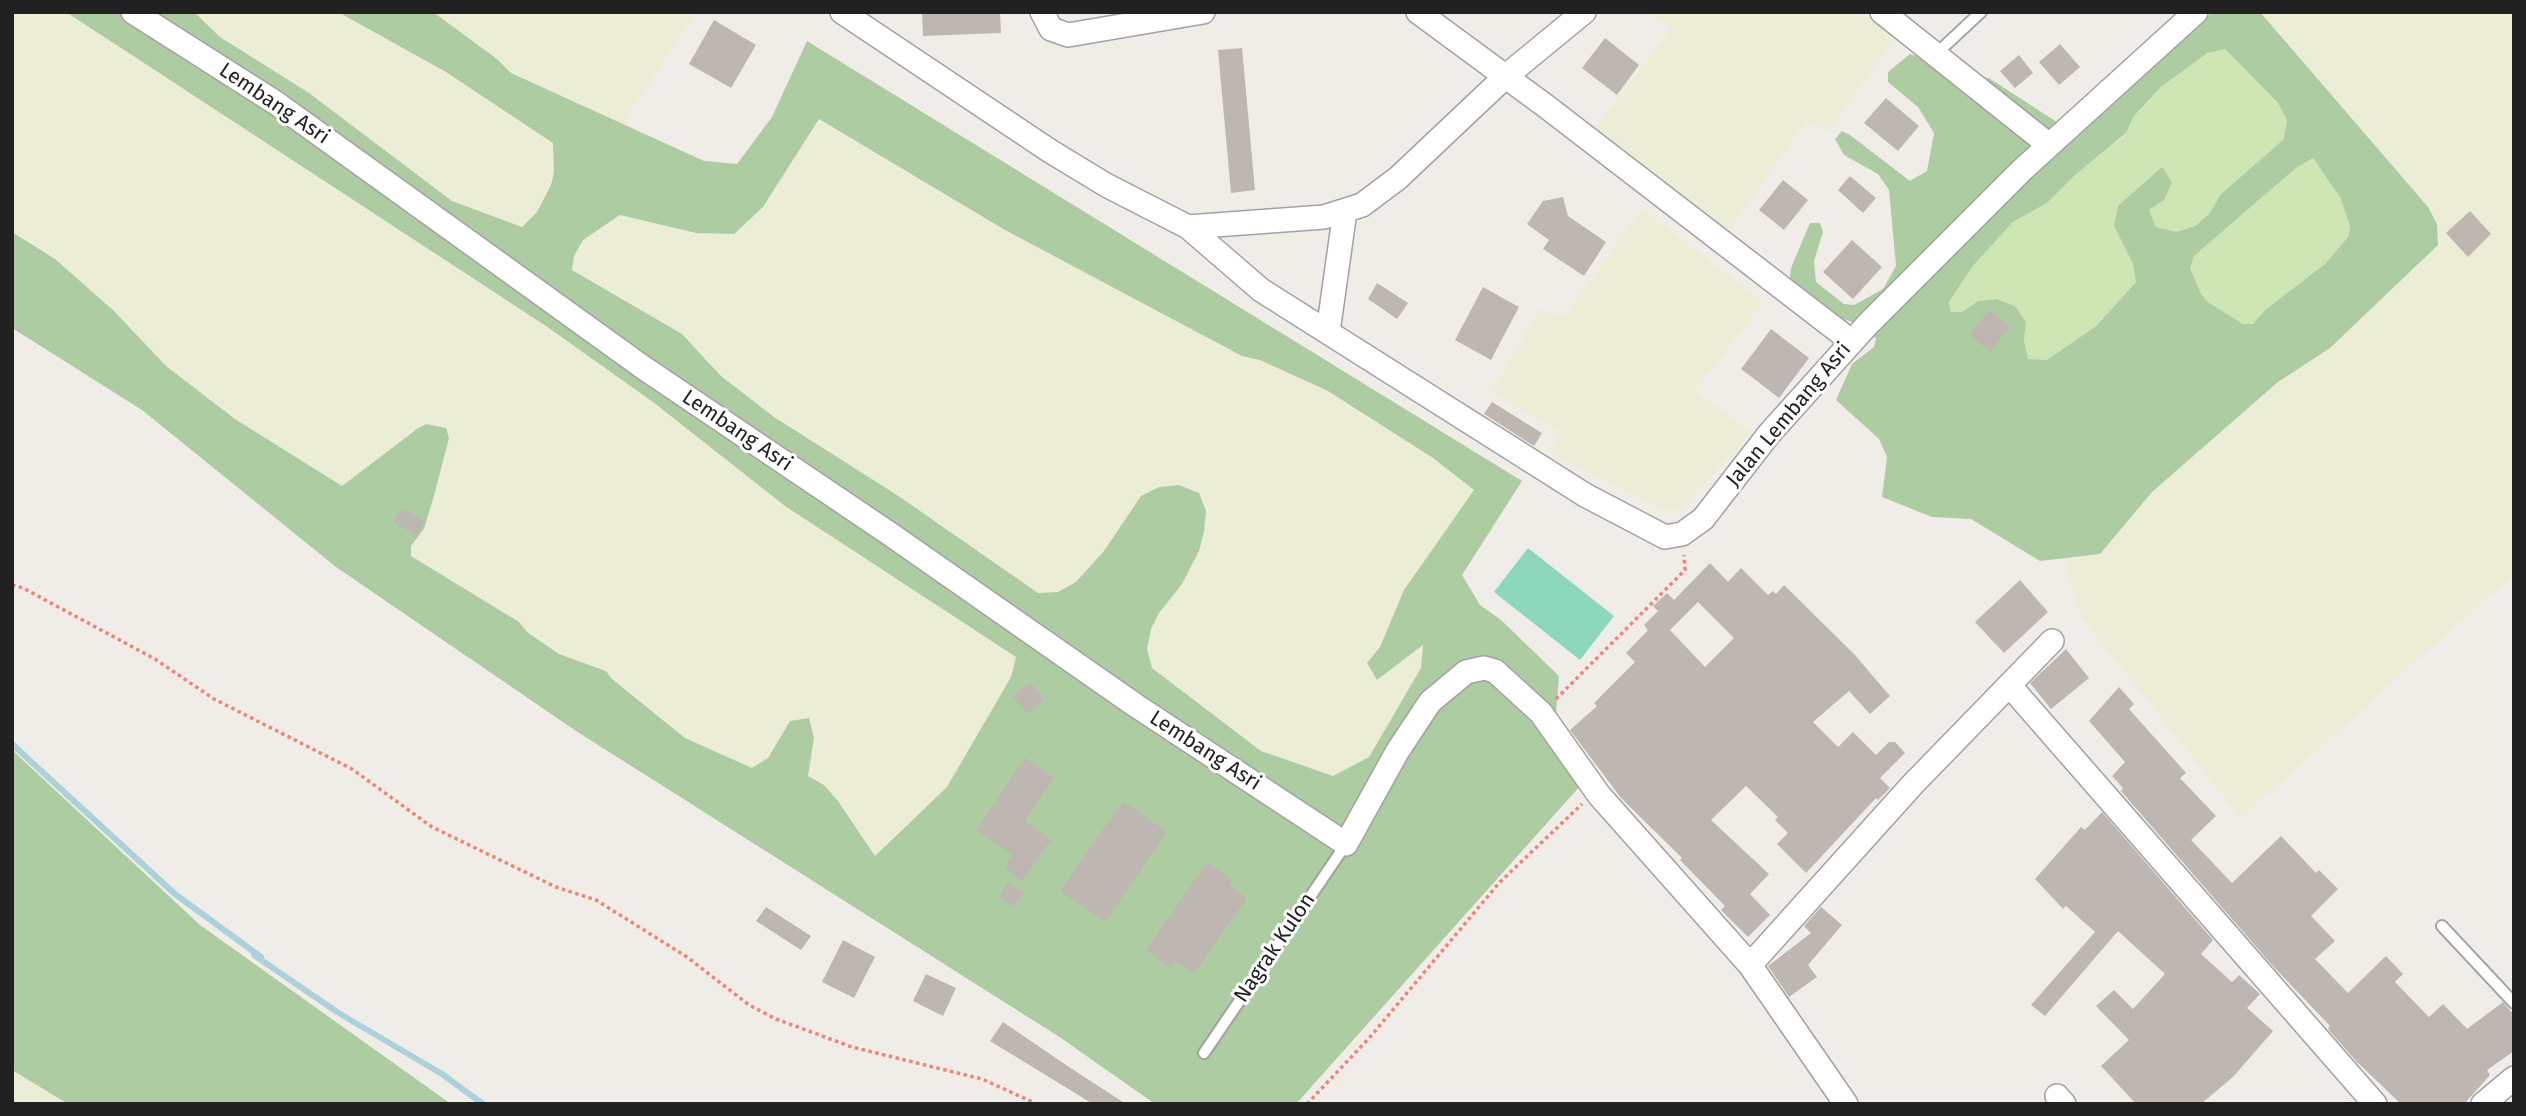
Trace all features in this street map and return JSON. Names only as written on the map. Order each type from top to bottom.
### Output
[{"type":"street","name":"Lembang Asri","points":[[133,12],[276,103],[644,368],[890,534],[1135,705],[1346,844]]},
{"type":"street","points":[[842,12],[1050,151],[1106,185],[1188,227],[1261,290],[1585,495],[1665,537]]},
{"type":"street","points":[[1042,12],[1051,29],[1068,35],[1203,12]]},
{"type":"street","points":[[1418,12],[1506,76],[1851,341]]},
{"type":"street","points":[[1188,227],[1324,216],[1345,211],[1375,198],[1506,76],[1584,12]]},
{"type":"street","points":[[1882,12],[2049,145]]},
{"type":"street","name":"Jalan Lembang Asri","points":[[1665,537],[1682,534],[1703,519],[1769,434],[1851,341],[2049,145],[2196,12]]},
{"type":"street","points":[[1328,332],[1345,211]]},
{"type":"street","points":[[1750,965],[1913,784],[2052,641]]},
{"type":"street","points":[[1346,844],[1420,714],[1445,687],[1466,672],[1484,668],[1495,671],[1541,713],[1599,794],[1750,965],[1846,1104]]},
{"type":"street","points":[[2010,685],[2375,1104]]},
{"type":"lane","points":[[1936,54],[1981,12]]},
{"type":"lane","name":"Nagrak Kulon","points":[[1204,1053],[1346,844]]},
{"type":"lane","points":[[2442,926],[2514,1003]]},
{"type":"path","points":[[1541,713],[1685,570],[1686,556],[1665,537]]},
{"type":"path","points":[[12,585],[23,588],[133,650],[155,659],[214,699],[344,765],[432,827],[534,877],[596,900],[687,957],[749,1005],[776,1019],[852,1047],[982,1079],[1037,1104]]},
{"type":"path","points":[[1307,1104],[1371,1036],[1499,883],[1580,806],[1599,794]]},
{"type":"green space","points":[[12,12],[66,12],[546,326],[653,402],[785,506],[1016,657],[1011,677],[947,787],[875,856],[838,801],[824,785],[808,776],[814,738],[789,721],[768,758],[752,768],[685,738],[612,679],[606,670],[559,654],[527,632],[519,622],[411,556],[411,546],[424,529],[449,438],[417,429],[342,487],[235,419],[166,366],[114,311],[55,259],[12,232]]},
{"type":"green space","points":[[66,12],[194,12],[220,37],[309,93],[452,201],[522,227],[537,212],[551,185],[554,173],[553,143],[446,72],[338,12],[433,12],[497,59],[511,73],[704,161],[737,164],[772,117],[807,41],[1522,481],[1462,575],[1480,605],[1501,620],[1559,676],[1554,740],[1581,785],[1296,1104],[1155,1104],[1061,1038],[576,731],[336,567],[142,410],[12,328],[12,232],[55,259],[114,311],[166,366],[235,419],[342,486],[417,429],[426,424],[446,428],[449,438],[435,492],[424,529],[411,546],[411,556],[519,622],[527,632],[559,654],[606,671],[612,679],[685,738],[752,768],[768,758],[790,721],[809,718],[814,738],[808,776],[824,785],[838,801],[875,856],[947,787],[1011,677],[1016,657],[785,506],[653,402],[546,326]],"holes":[[[819,119],[1005,230],[1242,356],[1260,360],[1328,391],[1433,458],[1474,490],[1404,590],[1380,647],[1367,663],[1377,680],[1423,645],[1421,668],[1369,757],[1333,776],[1261,751],[1152,668],[1147,649],[1151,629],[1159,613],[1182,584],[1199,551],[1206,511],[1199,493],[1179,485],[1159,487],[1141,496],[1104,551],[1076,582],[1058,592],[1038,593],[897,495],[774,417],[721,376],[682,334],[572,270],[574,256],[583,240],[620,215],[696,233],[734,234],[763,207]]]},
{"type":"green space","points":[[194,12],[338,12],[446,72],[553,143],[554,173],[537,212],[522,227],[452,201],[309,93],[220,37]]},
{"type":"green space","points":[[433,12],[697,12],[622,125],[511,73],[497,59]]},
{"type":"green space","points":[[1647,12],[1865,12],[1897,35],[1827,133],[1806,121],[1729,231],[1594,129],[1670,30]]},
{"type":"green space","points":[[2213,12],[2260,12],[2428,207],[2437,224],[2438,245],[2330,348],[2278,382],[2152,492],[2100,554],[2040,561],[1971,519],[1932,517],[1882,497],[1887,457],[1879,439],[1836,400],[1852,364],[1874,347],[1876,338],[1855,323],[1810,308],[1789,287],[1791,268],[1810,223],[1820,223],[1823,232],[1814,261],[1816,282],[1844,304],[1854,305],[1883,289],[1896,266],[1889,190],[1878,174],[1844,155],[1835,139],[1842,131],[1850,135],[1910,181],[1927,171],[1934,133],[1918,107],[1888,82],[1888,72],[1910,54],[1935,62],[1951,75],[1989,78],[2072,132]],"holes":[[[2225,49],[2278,103],[2287,120],[2284,139],[2220,195],[2210,213],[2195,226],[2176,232],[2156,227],[2149,210],[2164,200],[2172,182],[2162,167],[2118,206],[2114,226],[2133,264],[2136,282],[2096,326],[2047,360],[2028,359],[2024,340],[2026,322],[2015,306],[1997,299],[1978,301],[1962,312],[1951,312],[1949,302],[1972,267],[2013,222],[2047,203],[2074,176],[2126,133],[2134,116],[2161,87],[2207,53]],[[2313,158],[2341,199],[2350,227],[2348,237],[2325,264],[2265,310],[2253,324],[2243,324],[2208,302],[2201,294],[2190,268],[2194,256],[2296,168]]]},
{"type":"green space","points":[[2260,12],[2514,12],[2514,574],[2241,818],[2080,616],[2064,559],[2100,554],[2152,492],[2278,382],[2330,348],[2428,207]]},
{"type":"green space","points":[[2225,49],[2278,103],[2287,120],[2285,139],[2220,195],[2210,213],[2195,226],[2176,232],[2156,228],[2149,210],[2164,200],[2114,226],[2133,264],[2136,282],[2096,326],[2047,360],[2028,360],[2024,340],[2026,322],[2015,306],[1996,299],[1978,301],[1962,312],[1951,312],[1949,302],[1972,267],[2013,222],[2047,203],[2074,176],[2126,134],[2134,116],[2161,87],[2207,52]]},
{"type":"green space","points":[[819,119],[1005,230],[1242,356],[1260,360],[1328,391],[1433,458],[1475,490],[1404,590],[1380,647],[1368,663],[1394,668],[1423,644],[1421,668],[1369,757],[1333,776],[1261,751],[1152,668],[1147,649],[1151,629],[1159,613],[1182,584],[1199,551],[1204,532],[1206,511],[1198,493],[1178,485],[1159,487],[1141,496],[1104,551],[1076,582],[1058,592],[1038,593],[897,495],[774,417],[721,376],[697,348],[572,270],[574,256],[583,239],[620,215],[696,233],[763,207]]},
{"type":"green space","points":[[2313,158],[2341,199],[2350,227],[2348,237],[2325,264],[2265,310],[2253,325],[2243,324],[2208,302],[2201,294],[2190,268],[2194,256],[2296,168]]},
{"type":"green space","points":[[1642,209],[1764,302],[1695,391],[1751,432],[1680,511],[1657,508],[1551,453],[1560,432],[1491,392],[1540,309],[1564,317]]},
{"type":"green space","points":[[1528,548],[1614,616],[1580,660],[1494,592]]},
{"type":"green space","points":[[12,750],[200,925],[451,1104],[68,1104],[12,1070]]},
{"type":"green space","points":[[12,1070],[21,1074],[68,1104],[12,1104]]},
{"type":"building","points":[[922,12],[1000,12],[1001,33],[923,36]]},
{"type":"building","points":[[714,20],[756,45],[731,88],[689,64]]},
{"type":"building","points":[[1605,38],[1639,65],[1617,95],[1582,68]]},
{"type":"building","points":[[2060,44],[2080,67],[2059,85],[2039,62]]},
{"type":"building","points":[[1242,48],[1255,190],[1231,193],[1218,50]]},
{"type":"building","points":[[2019,55],[2033,73],[2015,88],[2000,71]]},
{"type":"building","points":[[1886,98],[1919,126],[1898,151],[1864,123]]},
{"type":"building","points":[[1850,176],[1876,198],[1863,213],[1838,190]]},
{"type":"building","points":[[1783,180],[1808,200],[1784,230],[1759,210]]},
{"type":"building","points":[[1563,197],[1568,216],[1606,242],[1584,276],[1543,249],[1549,240],[1527,224],[1543,201]]},
{"type":"building","points":[[2470,211],[2491,234],[2468,257],[2446,233]]},
{"type":"building","points":[[1852,240],[1882,267],[1853,299],[1823,272]]},
{"type":"building","points":[[1377,283],[1408,303],[1397,319],[1368,299]]},
{"type":"building","points":[[1483,287],[1519,307],[1491,360],[1455,340]]},
{"type":"building","points":[[1989,310],[2010,327],[1990,352],[1969,334]]},
{"type":"building","points":[[1771,329],[1809,358],[1779,398],[1741,369]]},
{"type":"building","points":[[1492,402],[1542,433],[1534,446],[1484,414]]},
{"type":"building","points":[[402,508],[425,521],[417,536],[393,522]]},
{"type":"building","points":[[1710,563],[1728,582],[1741,568],[1768,595],[1773,591],[1776,594],[1784,585],[1854,654],[1890,696],[1870,714],[1849,691],[1813,722],[1838,747],[1853,732],[1876,755],[1889,742],[1895,742],[1905,753],[1880,778],[1890,788],[1878,800],[1876,798],[1806,873],[1777,844],[1788,833],[1775,820],[1778,817],[1746,786],[1711,820],[1769,874],[1750,894],[1770,915],[1748,937],[1721,910],[1725,906],[1680,860],[1682,858],[1621,798],[1570,730],[1597,706],[1594,703],[1635,662],[1626,653],[1648,630],[1644,625],[1658,611],[1653,606],[1667,593],[1674,600]],"holes":[[[1698,602],[1734,638],[1705,667],[1670,630]]]},
{"type":"building","points":[[2020,580],[2048,612],[2004,653],[1975,622]]},
{"type":"building","points":[[2066,649],[2089,678],[2051,709],[2030,683]]},
{"type":"building","points":[[1030,682],[1044,700],[1027,714],[1013,696]]},
{"type":"building","points":[[2119,687],[2134,704],[2129,709],[2186,773],[2180,778],[2216,816],[2191,840],[2232,883],[2281,836],[2316,873],[2319,870],[2338,889],[2311,916],[2335,941],[2315,959],[2348,993],[2386,956],[2403,974],[2395,982],[2429,1017],[2443,1004],[2467,1029],[2503,1002],[2514,1015],[2514,1051],[2487,1070],[2490,1075],[2464,1104],[2401,1104],[2356,1061],[2328,1029],[2330,1026],[2271,964],[2121,791],[2123,788],[2112,776],[2125,762],[2089,721]]},
{"type":"building","points":[[1025,758],[1054,778],[1025,821],[1051,840],[1022,881],[1004,868],[1012,855],[976,830]]},
{"type":"building","points":[[1123,801],[1167,832],[1105,922],[1060,891]]},
{"type":"building","points":[[2102,812],[2213,940],[2201,954],[2232,982],[2239,975],[2260,994],[2247,1008],[2273,1031],[2233,1077],[2201,1104],[2136,1104],[2101,1066],[2129,1040],[2096,1006],[2114,990],[2133,1009],[2165,974],[2118,931],[2045,1016],[2031,1005],[2095,932],[2066,906],[2063,909],[2035,879],[2081,827],[2085,830]]},
{"type":"building","points":[[1207,862],[1232,880],[1229,885],[1247,898],[1194,974],[1176,961],[1171,968],[1146,950]]},
{"type":"building","points":[[1008,882],[1024,892],[1014,907],[999,897]]},
{"type":"building","points":[[766,907],[811,936],[801,950],[756,921]]},
{"type":"building","points":[[1821,907],[1842,925],[1808,965],[1817,977],[1789,997],[1768,966],[1811,933],[1804,926]]},
{"type":"building","points":[[843,940],[875,957],[854,998],[822,982]]},
{"type":"building","points":[[926,974],[956,988],[943,1016],[913,1001]]},
{"type":"building","points":[[1003,1022],[1126,1104],[1093,1104],[990,1041]]},
{"type":"waterway","points":[[12,744],[175,894],[261,957],[254,955],[337,1012],[442,1074],[483,1104]]}]
